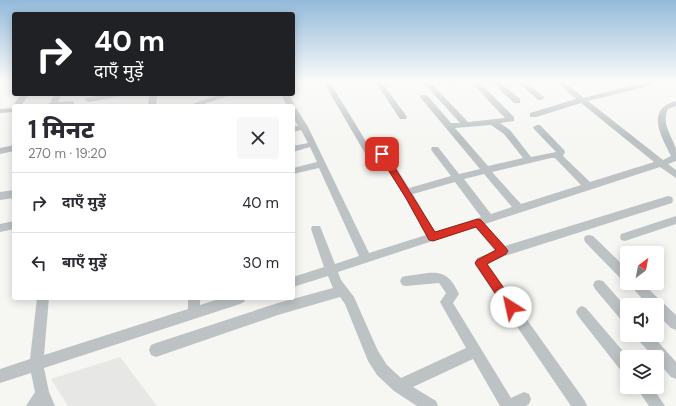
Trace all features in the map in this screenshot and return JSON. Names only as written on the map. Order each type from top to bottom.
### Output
[{"type":"street","points":[[197,104],[210,100]]},
{"type":"street","points":[[337,100],[369,153],[373,156],[384,155],[433,237]]},
{"type":"street","points":[[391,100],[403,117]]},
{"type":"street","points":[[427,100],[518,208]]},
{"type":"street","points":[[443,100],[466,125]]},
{"type":"street","points":[[450,126],[493,122],[511,118],[493,100]]},
{"type":"street","points":[[533,115],[586,100]]},
{"type":"street","points":[[582,101],[676,175]]},
{"type":"street","points":[[295,281],[675,158],[664,131],[662,115],[665,108],[676,103]]},
{"type":"street","points":[[0,111],[12,110]]},
{"type":"street","points":[[295,113],[314,144],[366,258]]},
{"type":"street","points":[[493,122],[507,132],[529,160]]},
{"type":"street","points":[[295,129],[304,127]]},
{"type":"street","points":[[537,128],[560,152],[558,156],[589,187]]},
{"type":"street","points":[[295,149],[314,144]]},
{"type":"street","points":[[0,151],[12,148]]},
{"type":"street","points":[[435,149],[488,218]]},
{"type":"street","points":[[407,192],[486,170],[559,155]]},
{"type":"street","points":[[295,171],[322,164]]},
{"type":"street","points":[[0,196],[12,194]]},
{"type":"street","points":[[580,406],[481,265],[481,261],[503,251],[668,200]]},
{"type":"street","points":[[625,237],[676,220]]},
{"type":"street","points":[[478,223],[503,251]]},
{"type":"street","points":[[0,228],[12,225]]},
{"type":"street","points":[[316,229],[330,270],[342,291],[350,301],[377,363],[382,370],[416,401],[431,406]]},
{"type":"street","points":[[589,239],[620,270]]},
{"type":"street","points":[[406,281],[439,277],[443,279],[453,294],[446,302],[509,406],[524,399]]},
{"type":"street","points":[[599,285],[620,309]]},
{"type":"street","points":[[641,290],[650,298]]},
{"type":"street","points":[[156,350],[278,309],[342,291]]},
{"type":"street","points":[[41,402],[36,365],[43,300]]},
{"type":"street","points":[[194,300],[194,312]]},
{"type":"street","points":[[0,376],[233,300]]},
{"type":"street","points":[[582,312],[620,359]]},
{"type":"street","points":[[664,312],[676,324]]},
{"type":"street","points":[[649,342],[676,372]]},
{"type":"street","points":[[399,386],[475,351]]},
{"type":"street","points":[[649,394],[658,406]]},
{"type":"shaded area","points":[[120,357],[157,406],[68,406],[51,379]]},
{"type":"route","points":[[382,154],[385,156],[433,237],[478,223],[503,251],[497,255],[482,260],[480,263],[511,307]]}]
